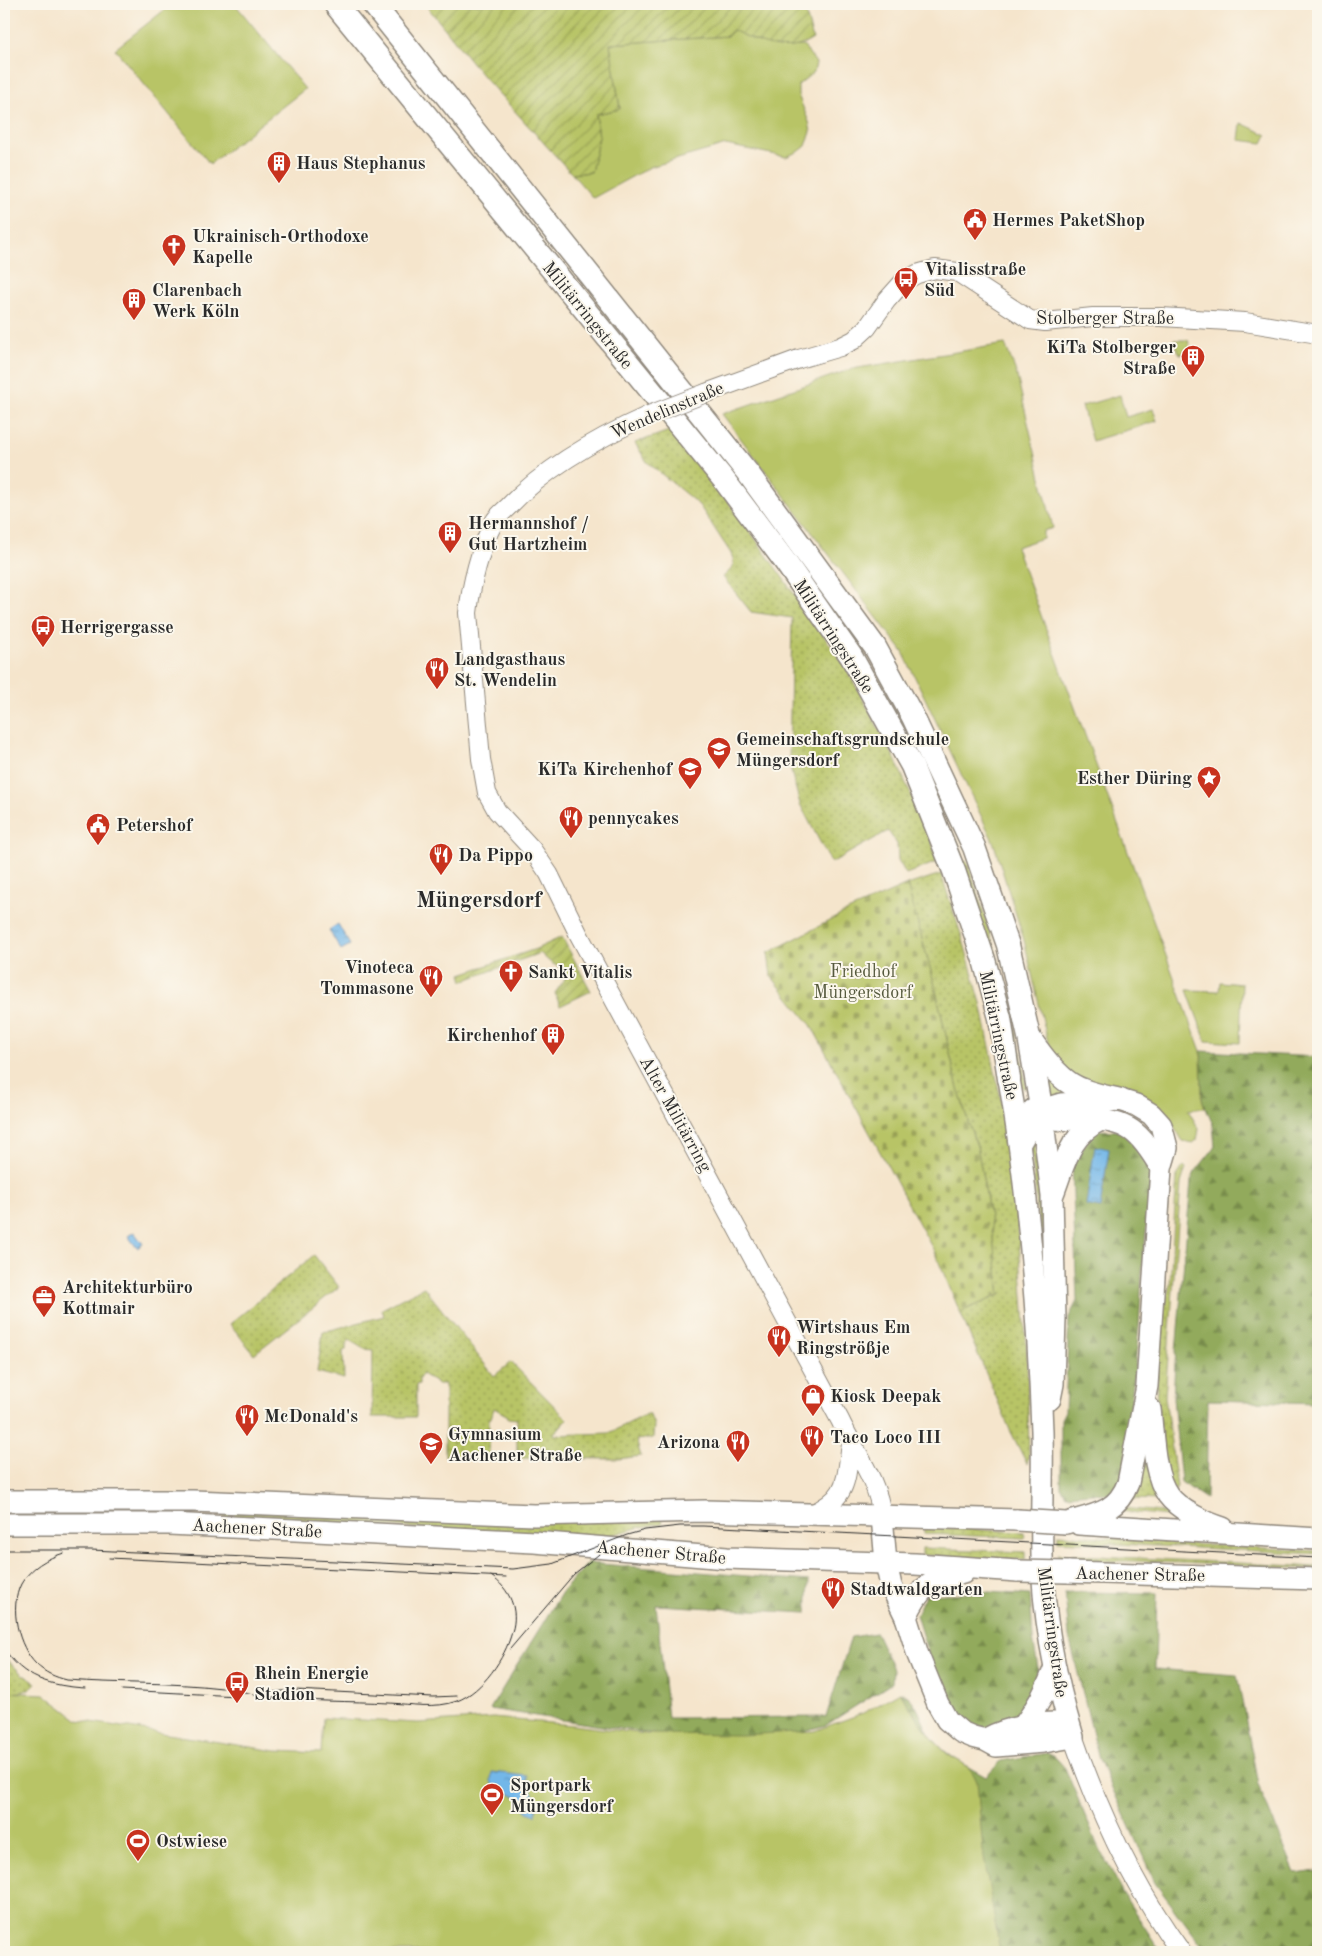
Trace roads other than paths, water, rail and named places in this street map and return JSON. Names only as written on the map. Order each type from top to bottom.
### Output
[{"type":"highway","name":"Militärringstraße","points":[[335,4],[724,480],[784,560],[851,656],[912,766],[954,871],[984,960],[1000,1018],[1009,1079]]},
{"type":"highway","name":"Militärringstraße","points":[[373,4],[747,472],[875,647],[913,717],[974,847],[1008,944],[1029,1037],[1042,1113]]},
{"type":"highway","points":[[1029,1037],[1042,1056],[1072,1085],[1092,1093],[1120,1100]]},
{"type":"main road","points":[[1009,1079],[1026,1106],[1052,1119],[1101,1120],[1124,1125],[1144,1140],[1161,1168]]},
{"type":"main road","name":"Militärringstraße","points":[[1009,1079],[1020,1143],[1033,1278],[1042,1433],[1042,1557],[1054,1667],[1070,1730],[1101,1810],[1137,1883],[1181,1952]]},
{"type":"main road","points":[[1020,1143],[1031,1124],[1042,1113],[1056,1104],[1120,1100],[1136,1104],[1151,1114],[1161,1125],[1167,1148],[1161,1168],[1147,1386],[1132,1466],[1123,1497],[1116,1504],[1100,1513],[1066,1523]]},
{"type":"main road","name":"Militärringstraße","points":[[1042,1113],[1052,1196],[1055,1310],[1053,1384],[1042,1433]]},
{"type":"main road","points":[[1052,1196],[1067,1154],[1077,1138],[1085,1128],[1101,1120]]},
{"type":"main road","points":[[1147,1386],[1158,1474],[1167,1495],[1187,1512],[1213,1525],[1248,1536]]},
{"type":"main road","name":"Aachener Straße","points":[[4,1501],[193,1501],[534,1515],[705,1511],[882,1516],[1017,1520],[1318,1539]]},
{"type":"main road","points":[[882,1516],[886,1563],[891,1586],[906,1617],[918,1655],[938,1704],[947,1720],[961,1732],[996,1746],[1044,1742],[1070,1730]]},
{"type":"main road","name":"Aachener Straße","points":[[4,1524],[155,1524],[240,1527],[534,1542],[727,1558],[886,1563],[1018,1571],[1318,1579]]},
{"type":"main road","points":[[906,1617],[914,1600],[932,1581],[966,1572],[990,1570]]},
{"type":"main road","points":[[1022,1728],[1033,1714],[1048,1688],[1054,1667]]},
{"type":"main road","points":[[985,1740],[996,1733],[1045,1722],[1070,1730]]},
{"type":"street","name":"Stolberger Straße","points":[[935,269],[957,272],[1030,320],[1045,322],[1093,317],[1161,317],[1245,322],[1318,334]]},
{"type":"street","name":"Wendelinstraße","points":[[487,794],[481,759],[468,613],[478,565],[494,521],[519,495],[557,467],[618,429],[706,392],[799,359],[840,347],[854,340],[867,328],[904,281],[917,274],[935,269]]},
{"type":"street","name":"Alter Militärring","points":[[487,794],[497,811],[532,849],[549,874],[579,935],[730,1213],[851,1444],[873,1480],[882,1516]]},
{"type":"street","points":[[809,1515],[832,1503],[841,1493],[845,1482],[851,1444]]},
{"type":"water","points":[[338,924],[350,945],[341,950],[329,930]]},
{"type":"water","points":[[1095,1146],[1109,1149],[1100,1208],[1086,1205]]},
{"type":"water","points":[[134,1232],[143,1244],[137,1248],[128,1236]]},
{"type":"water","points":[[492,1772],[527,1776],[527,1781],[537,1802],[536,1815],[527,1812],[516,1797],[494,1787],[491,1781]]},
{"type":"tram line","points":[[4,1550],[91,1550],[513,1569],[552,1564],[645,1530],[680,1526],[703,1526],[1318,1558]]},
{"type":"tram line","points":[[510,1649],[574,1574],[603,1551]]},
{"type":"tram line","points":[[64,1553],[34,1568],[21,1584],[17,1594],[16,1615],[20,1637],[24,1647],[36,1664],[47,1672],[67,1680],[203,1686],[271,1697],[315,1701],[440,1705],[457,1701],[476,1690],[498,1663],[509,1642],[514,1624],[513,1608],[508,1594],[498,1581],[491,1576]]},
{"type":"tram line","points":[[109,1558],[506,1577]]},
{"type":"tram line","points":[[4,1648],[11,1659],[20,1667],[39,1679],[50,1683],[85,1688]]},
{"type":"tram line","points":[[122,1690],[237,1696]]},
{"type":"tram line","points":[[269,1692],[296,1690],[433,1697],[457,1696]]},
{"type":"place","name":"Haus Stephanus","points":[[279,184]]},
{"type":"place","name":"Hermes PaketShop","points":[[975,241]]},
{"type":"place","name":"Ukrainisch-Orthodoxe Kapelle","points":[[174,267]]},
{"type":"place","name":"Vitalisstraße Süd","points":[[906,300]]},
{"type":"place","name":"Clarenbach Werk Köln","points":[[134,321]]},
{"type":"place","name":"KiTa Stolberger Straße","points":[[1193,378]]},
{"type":"place","name":"Hermannshof / Gut Hartzheim","points":[[450,554]]},
{"type":"place","name":"Herrigergasse","points":[[43,648]]},
{"type":"place","name":"Landgasthaus St. Wendelin","points":[[437,690]]},
{"type":"place","name":"Gemeinschaftsgrundschule Müngersdorf","points":[[719,770]]},
{"type":"place","name":"KiTa Kirchenhof","points":[[690,790]]},
{"type":"place","name":"Esther Düring","points":[[1209,799]]},
{"type":"place","name":"pennycakes","points":[[571,839]]},
{"type":"place","name":"Petershof","points":[[98,846]]},
{"type":"place","name":"Da Pippo","points":[[441,876]]},
{"type":"place","name":"Sankt Vitalis","points":[[511,993]]},
{"type":"place","name":"Vinoteca Tommasone","points":[[431,998]]},
{"type":"place","name":"Kirchenhof","points":[[553,1056]]},
{"type":"place","name":"Architekturbüro Kottmair","points":[[44,1318]]},
{"type":"place","name":"Wirtshaus Em Ringströßje","points":[[779,1358]]},
{"type":"place","name":"Kiosk Deepak","points":[[813,1417]]},
{"type":"place","name":"McDonald's","points":[[247,1437]]},
{"type":"place","name":"Taco Loco III","points":[[812,1458]]},
{"type":"place","name":"Arizona","points":[[738,1463]]},
{"type":"place","name":"Gymnasium Aachener Straße","points":[[431,1465]]},
{"type":"place","name":"Stadtwaldgarten","points":[[833,1610]]},
{"type":"place","name":"Rhein Energie Stadion","points":[[237,1704]]},
{"type":"place","name":"Sportpark Müngersdorf","points":[[492,1816]]},
{"type":"place","name":"Ostwiese","points":[[138,1862]]},
{"type":"district","name":"Müngersdorf","points":[[479,899]]},
{"type":"park label","name":"Friedhof Müngersdorf","points":[[863,981]]}]
